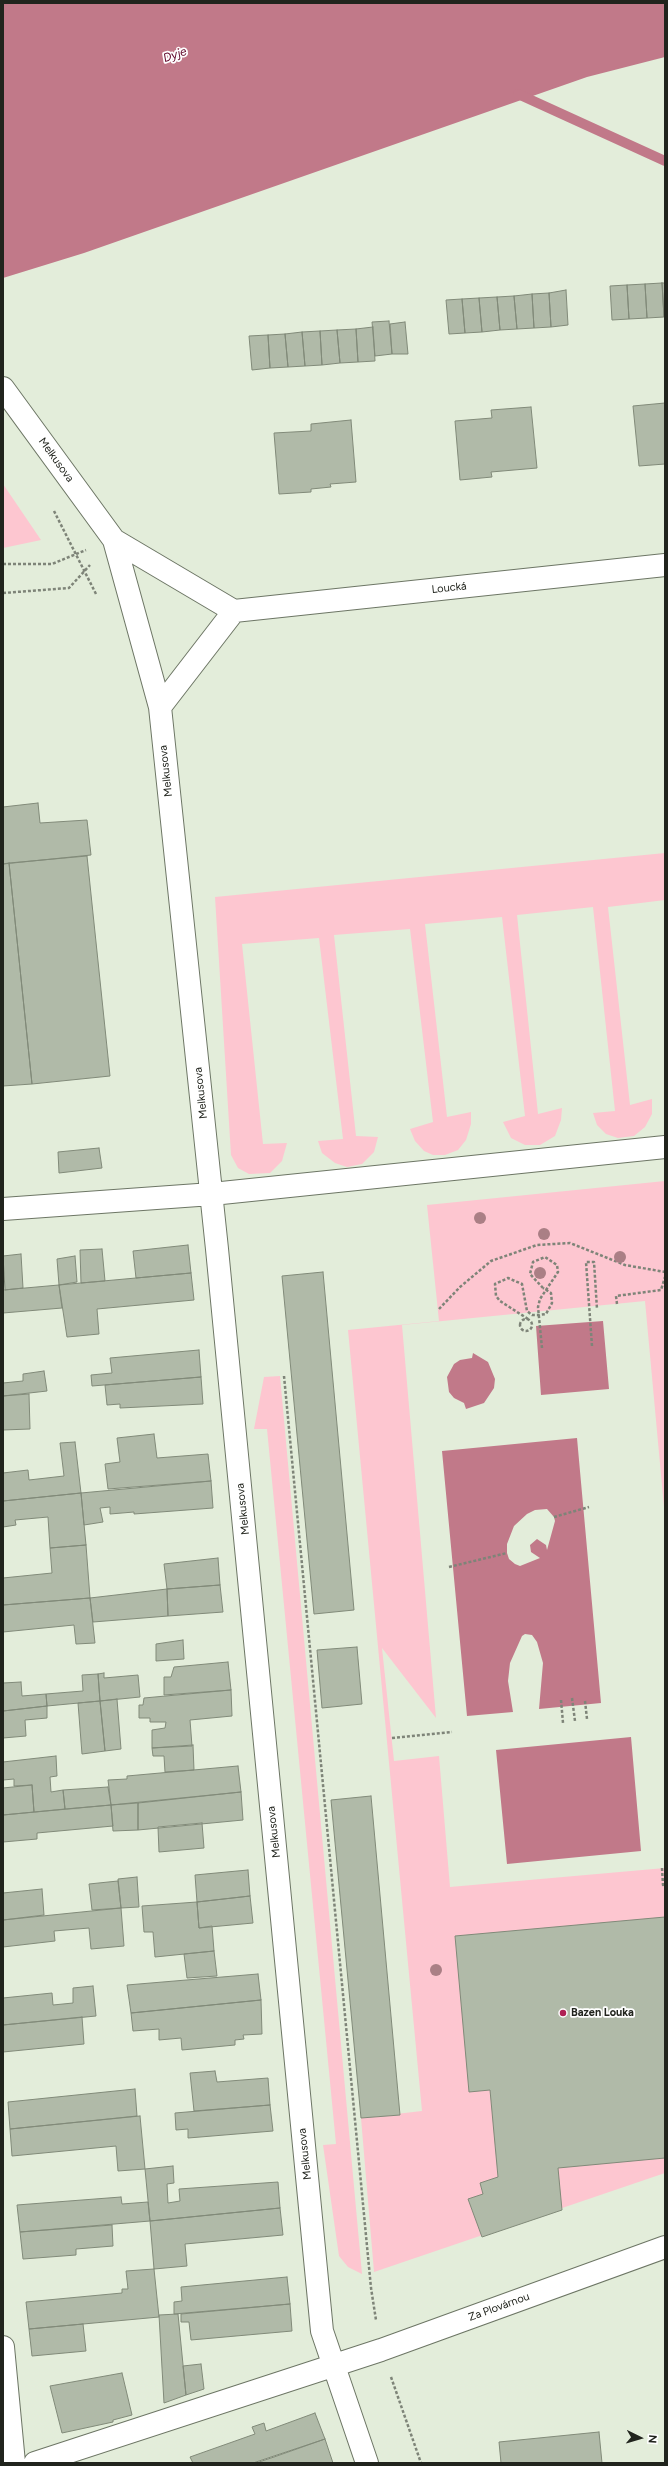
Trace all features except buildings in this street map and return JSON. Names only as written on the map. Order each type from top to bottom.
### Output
[{"type":"street","name":"Melkusova","points":[[3,388],[114,540],[160,707],[212,1194],[322,2331],[332,2366],[367,2463]]},
{"type":"street","points":[[114,540],[234,611],[160,707]]},
{"type":"street","name":"Loucká","points":[[234,611],[665,565]]},
{"type":"street","points":[[3,1209],[212,1194],[665,1147]]},
{"type":"street","name":"Za Plovárnou","points":[[36,2463],[381,2350],[665,2247]]},
{"type":"street","points":[[3,2347],[14,2463]]},
{"type":"path","points":[[52,507],[97,596]]},
{"type":"path","points":[[3,564],[52,564],[114,540]]},
{"type":"path","points":[[3,593],[69,588],[114,540]]},
{"type":"path","points":[[439,1309],[460,1287],[491,1261],[537,1245],[570,1243],[625,1265],[665,1272]]},
{"type":"path","points":[[528,1319],[520,1322],[520,1328],[525,1332],[531,1330],[533,1325],[528,1319],[500,1301],[496,1296],[496,1284],[500,1280],[515,1279],[522,1284],[525,1290],[527,1311],[532,1315],[539,1315],[546,1314],[551,1307],[551,1293],[547,1290],[543,1288],[534,1281],[530,1274],[533,1262],[545,1257],[557,1265],[558,1272],[553,1281],[548,1287],[544,1293],[540,1299],[538,1307],[538,1314],[539,1321],[542,1341],[542,1348]]},
{"type":"path","points":[[592,1346],[586,1262],[594,1262],[597,1309]]},
{"type":"path","points":[[617,1304],[616,1296],[661,1290],[665,1277]]},
{"type":"path","points":[[284,1376],[370,2280],[381,2350],[421,2463]]},
{"type":"path","points":[[554,1517],[590,1508]]},
{"type":"path","points":[[449,1568],[507,1552]]},
{"type":"path","points":[[572,1698],[575,1721]]},
{"type":"path","points":[[561,1700],[563,1723]]},
{"type":"path","points":[[585,1701],[587,1719]]},
{"type":"path","points":[[392,1738],[452,1732]]},
{"type":"path","points":[[662,1868],[663,1885],[665,1884]]},
{"type":"shaded area","points":[[3,484],[41,540],[3,548]]},
{"type":"shaded area","points":[[665,853],[665,900],[608,907],[630,1105],[652,1099],[652,1114],[645,1127],[634,1136],[618,1138],[606,1134],[597,1125],[593,1113],[615,1111],[593,907],[517,915],[538,1114],[562,1108],[561,1120],[555,1136],[540,1145],[525,1145],[511,1138],[503,1122],[525,1116],[502,917],[425,924],[447,1117],[471,1112],[471,1124],[466,1140],[458,1150],[445,1155],[433,1155],[424,1151],[415,1141],[410,1129],[433,1122],[410,929],[334,935],[356,1136],[378,1137],[374,1152],[362,1164],[347,1167],[335,1163],[322,1153],[318,1141],[343,1139],[319,938],[242,944],[263,1144],[287,1143],[282,1161],[270,1173],[249,1174],[238,1168],[231,1155],[215,897]]},
{"type":"shaded area","points":[[665,1181],[665,1518],[645,1301],[402,1325],[436,1718],[382,1648],[394,1761],[439,1756],[450,1887],[665,1868],[665,2173],[374,2272],[361,2118],[422,2111],[348,1330],[439,1321],[427,1205]]},
{"type":"shaded area","points":[[280,1376],[362,2274],[348,2267],[339,2256],[323,2145],[336,2144],[267,1429],[254,1429],[264,1377]]},
{"type":"water","name":"Dyje","points":[[3,3],[665,3],[665,57],[587,77],[84,253],[3,278]]},
{"type":"water","points":[[603,1321],[609,1389],[541,1395],[536,1326]]},
{"type":"water","points":[[473,1353],[488,1362],[495,1379],[494,1388],[484,1403],[466,1409],[464,1403],[454,1398],[449,1392],[447,1377],[454,1364],[460,1360],[472,1358]]},
{"type":"water","points":[[577,1438],[601,1703],[539,1709],[543,1663],[537,1642],[532,1635],[525,1634],[522,1636],[510,1663],[508,1681],[513,1712],[467,1716],[442,1451]],"holes":[[[547,1509],[554,1517],[555,1521],[547,1550],[546,1545],[537,1539],[530,1545],[531,1552],[540,1558],[520,1566],[509,1559],[507,1544],[514,1526],[527,1514],[535,1510]]]},
{"type":"water","points":[[631,1737],[641,1851],[507,1864],[496,1750]]},
{"type":"waterway","points":[[518,94],[665,161]]},
{"type":"place","name":"Bazen Louka","points":[[563,2013]]}]
